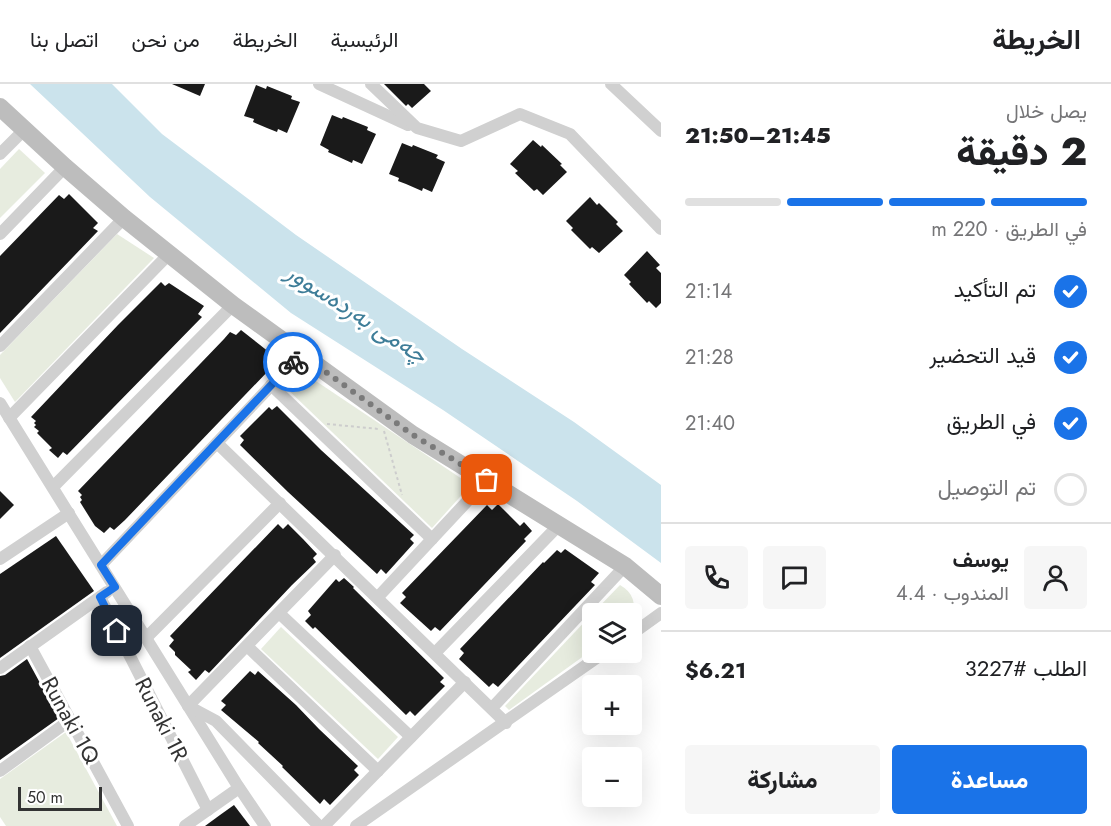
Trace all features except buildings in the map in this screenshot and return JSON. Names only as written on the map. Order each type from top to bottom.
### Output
[{"type":"street","points":[[320,84],[417,128],[461,141],[519,114],[570,134],[661,229]]},
{"type":"street","points":[[371,84],[417,128]]},
{"type":"street","points":[[611,84],[661,131]]},
{"type":"street","points":[[0,107],[124,218],[233,305],[413,435],[625,566],[661,596]]},
{"type":"street","points":[[0,154],[24,130]]},
{"type":"street","points":[[0,234],[65,167]]},
{"type":"street","points":[[0,346],[124,218]]},
{"type":"street","points":[[9,418],[169,254]]},
{"type":"street","points":[[52,487],[233,305]]},
{"type":"street","points":[[101,565],[301,354]]},
{"type":"street","points":[[271,385],[432,539]]},
{"type":"street","points":[[0,403],[265,826]]},
{"type":"street","points":[[217,443],[506,723]]},
{"type":"street","points":[[378,597],[487,480]]},
{"type":"street","points":[[146,638],[280,502]]},
{"type":"street","points":[[0,559],[69,513]]},
{"type":"street","points":[[435,653],[559,525]]},
{"type":"street","points":[[188,706],[334,555]]},
{"type":"street","points":[[492,708],[625,566]]},
{"type":"street","points":[[0,668],[115,587]]},
{"type":"street","name":"Runaki 1R","points":[[100,597],[208,810]]},
{"type":"street","points":[[279,613],[411,737]]},
{"type":"street","points":[[642,627],[661,613]]},
{"type":"street","name":"Runaki 1Q","points":[[30,646],[128,826]]},
{"type":"street","points":[[247,646],[378,771]]},
{"type":"street","points":[[356,826],[590,663]]},
{"type":"street","points":[[324,826],[465,682]]},
{"type":"street","points":[[188,706],[216,721],[319,826]]},
{"type":"street","points":[[0,771],[70,720]]},
{"type":"street","points":[[186,826],[240,788]]},
{"type":"path","points":[[310,422],[384,430],[402,495]]},
{"type":"shaded area","points":[[19,149],[45,173],[0,218],[0,169]]},
{"type":"shaded area","points":[[117,234],[154,258],[15,402],[0,378],[0,355]]},
{"type":"shaded area","points":[[298,369],[468,483],[468,488],[432,528],[282,384]]},
{"type":"shaded area","points":[[620,585],[631,595],[633,603],[603,603]]},
{"type":"shaded area","points":[[582,625],[582,657],[509,710],[505,706]]},
{"type":"shaded area","points":[[281,627],[398,737],[378,759],[261,649]]},
{"type":"shaded area","points":[[66,732],[117,826],[6,826],[0,817],[0,779]]},
{"type":"water","name":"چەمی بەردەسوور","points":[[30,84],[112,84],[162,134],[296,235],[462,349],[574,422],[661,485],[661,563],[577,501],[443,410],[291,313],[150,197]]},
{"type":"way so far","points":[[293,362],[301,354],[413,435],[487,480]]},
{"type":"route","points":[[117,631],[100,597],[115,587],[101,565],[293,362]]}]
